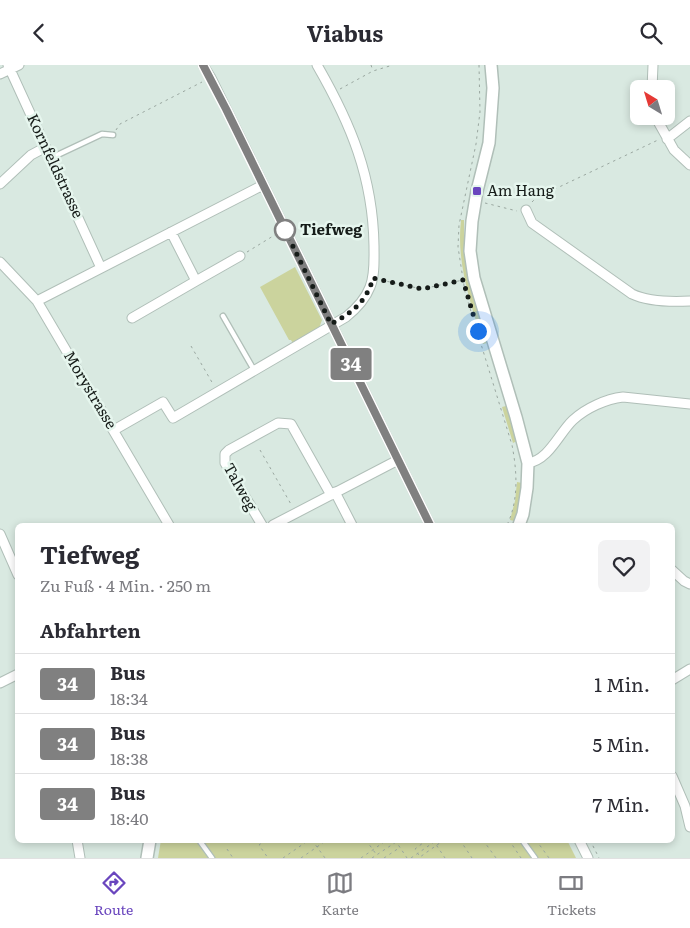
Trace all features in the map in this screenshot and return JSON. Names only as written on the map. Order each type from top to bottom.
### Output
[{"type":"street","points":[[0,74],[9,67],[19,65]]},
{"type":"street","points":[[203,65],[264,185],[429,523]]},
{"type":"street","points":[[114,430],[163,402],[173,418],[331,324],[346,317],[356,309],[370,288],[373,278],[374,237],[365,171],[346,117],[317,65]]},
{"type":"street","points":[[491,65],[493,88],[489,143],[477,191],[470,251],[474,278],[528,463],[528,488],[520,523]]},
{"type":"street","points":[[652,80],[653,65]]},
{"type":"street","name":"Kornfeldstrasse","points":[[9,67],[101,268]]},
{"type":"street","points":[[666,137],[690,121]]},
{"type":"street","points":[[660,125],[674,150],[690,165]]},
{"type":"street","points":[[0,184],[31,155],[46,147]]},
{"type":"street","points":[[37,301],[264,185]]},
{"type":"street","points":[[522,211],[532,223],[632,294],[638,297],[672,302],[690,301]]},
{"type":"street","points":[[171,232],[196,281]]},
{"type":"street","points":[[132,318],[240,256]]},
{"type":"street","name":"Morystrasse","points":[[0,262],[37,301],[168,523]]},
{"type":"street","points":[[528,463],[543,456],[572,420],[613,398],[623,397],[690,404]]},
{"type":"street","name":"Talweg","points":[[261,523],[224,459],[225,454],[230,450],[278,423],[290,424],[333,493]]},
{"type":"street","points":[[276,523],[398,460]]},
{"type":"street","points":[[333,493],[351,523]]},
{"type":"street","points":[[0,534],[15,568]]},
{"type":"street","points":[[675,573],[690,584]]},
{"type":"street","points":[[675,678],[690,669]]},
{"type":"street","points":[[0,683],[15,676]]},
{"type":"street","points":[[675,783],[685,806],[690,827]]},
{"type":"street","points":[[78,843],[80,858]]},
{"type":"street","points":[[147,858],[150,843]]},
{"type":"street","points":[[580,843],[588,858]]},
{"type":"lane","points":[[51,158],[102,134],[113,135]]},
{"type":"lane","points":[[223,316],[254,370]]},
{"type":"lane","points":[[201,843],[212,858]]},
{"type":"lane","points":[[524,843],[535,858]]},
{"type":"path","points":[[371,65],[373,71]]},
{"type":"path","points":[[333,93],[373,71],[393,65]]},
{"type":"path","points":[[479,65],[481,96],[479,119],[459,225],[458,247],[465,292],[516,462],[515,494],[508,523]]},
{"type":"path","points":[[113,135],[120,125],[211,78]]},
{"type":"path","points":[[536,198],[666,137]]},
{"type":"path","points":[[483,203],[522,211]]},
{"type":"path","points":[[240,256],[285,229]]},
{"type":"path","points":[[373,278],[422,289],[463,280]]},
{"type":"path","points":[[192,346],[218,392]]},
{"type":"path","points":[[260,449],[296,513]]},
{"type":"path","points":[[262,843],[259,845],[268,858]]},
{"type":"path","points":[[283,858],[305,843]]},
{"type":"path","points":[[314,843],[325,858]]},
{"type":"path","points":[[302,858],[323,843]]},
{"type":"path","points":[[368,843],[377,855]]},
{"type":"path","points":[[361,858],[383,843]]},
{"type":"path","points":[[372,858],[392,843]]},
{"type":"path","points":[[397,843],[407,858]]},
{"type":"path","points":[[423,843],[414,849],[420,857],[440,843]]},
{"type":"path","points":[[411,858],[431,843]]},
{"type":"path","points":[[462,843],[472,858]]},
{"type":"path","points":[[485,843],[496,858]]},
{"type":"path","points":[[511,843],[522,858]]},
{"type":"path","points":[[538,843],[548,858]]},
{"type":"path","points":[[592,843],[599,858]]},
{"type":"path","points":[[437,845],[445,858]]},
{"type":"path","points":[[384,858],[400,847]]},
{"type":"path","points":[[227,849],[233,858]]},
{"type":"green space","points":[[461,220],[464,220],[464,248],[469,283],[487,343],[483,344],[469,298],[463,268],[460,236]]},
{"type":"green space","points":[[295,267],[322,320],[318,331],[294,345],[289,340],[260,287]]},
{"type":"green space","points":[[506,406],[517,441],[513,443],[502,407]]},
{"type":"green space","points":[[517,482],[522,483],[521,498],[514,521],[510,520]]},
{"type":"green space","points":[[160,843],[568,843],[576,858],[158,858]]},
{"type":"bus line","name":"34","points":[[203,65],[429,523]]},
{"type":"place","name":"Am Hang","points":[[477,191]]},
{"type":"place","name":"Tiefweg","points":[[285,230]]},
{"type":"route","points":[[285,230],[331,324],[346,317],[356,309],[370,288],[373,278],[422,289],[463,280],[478,331]]}]
